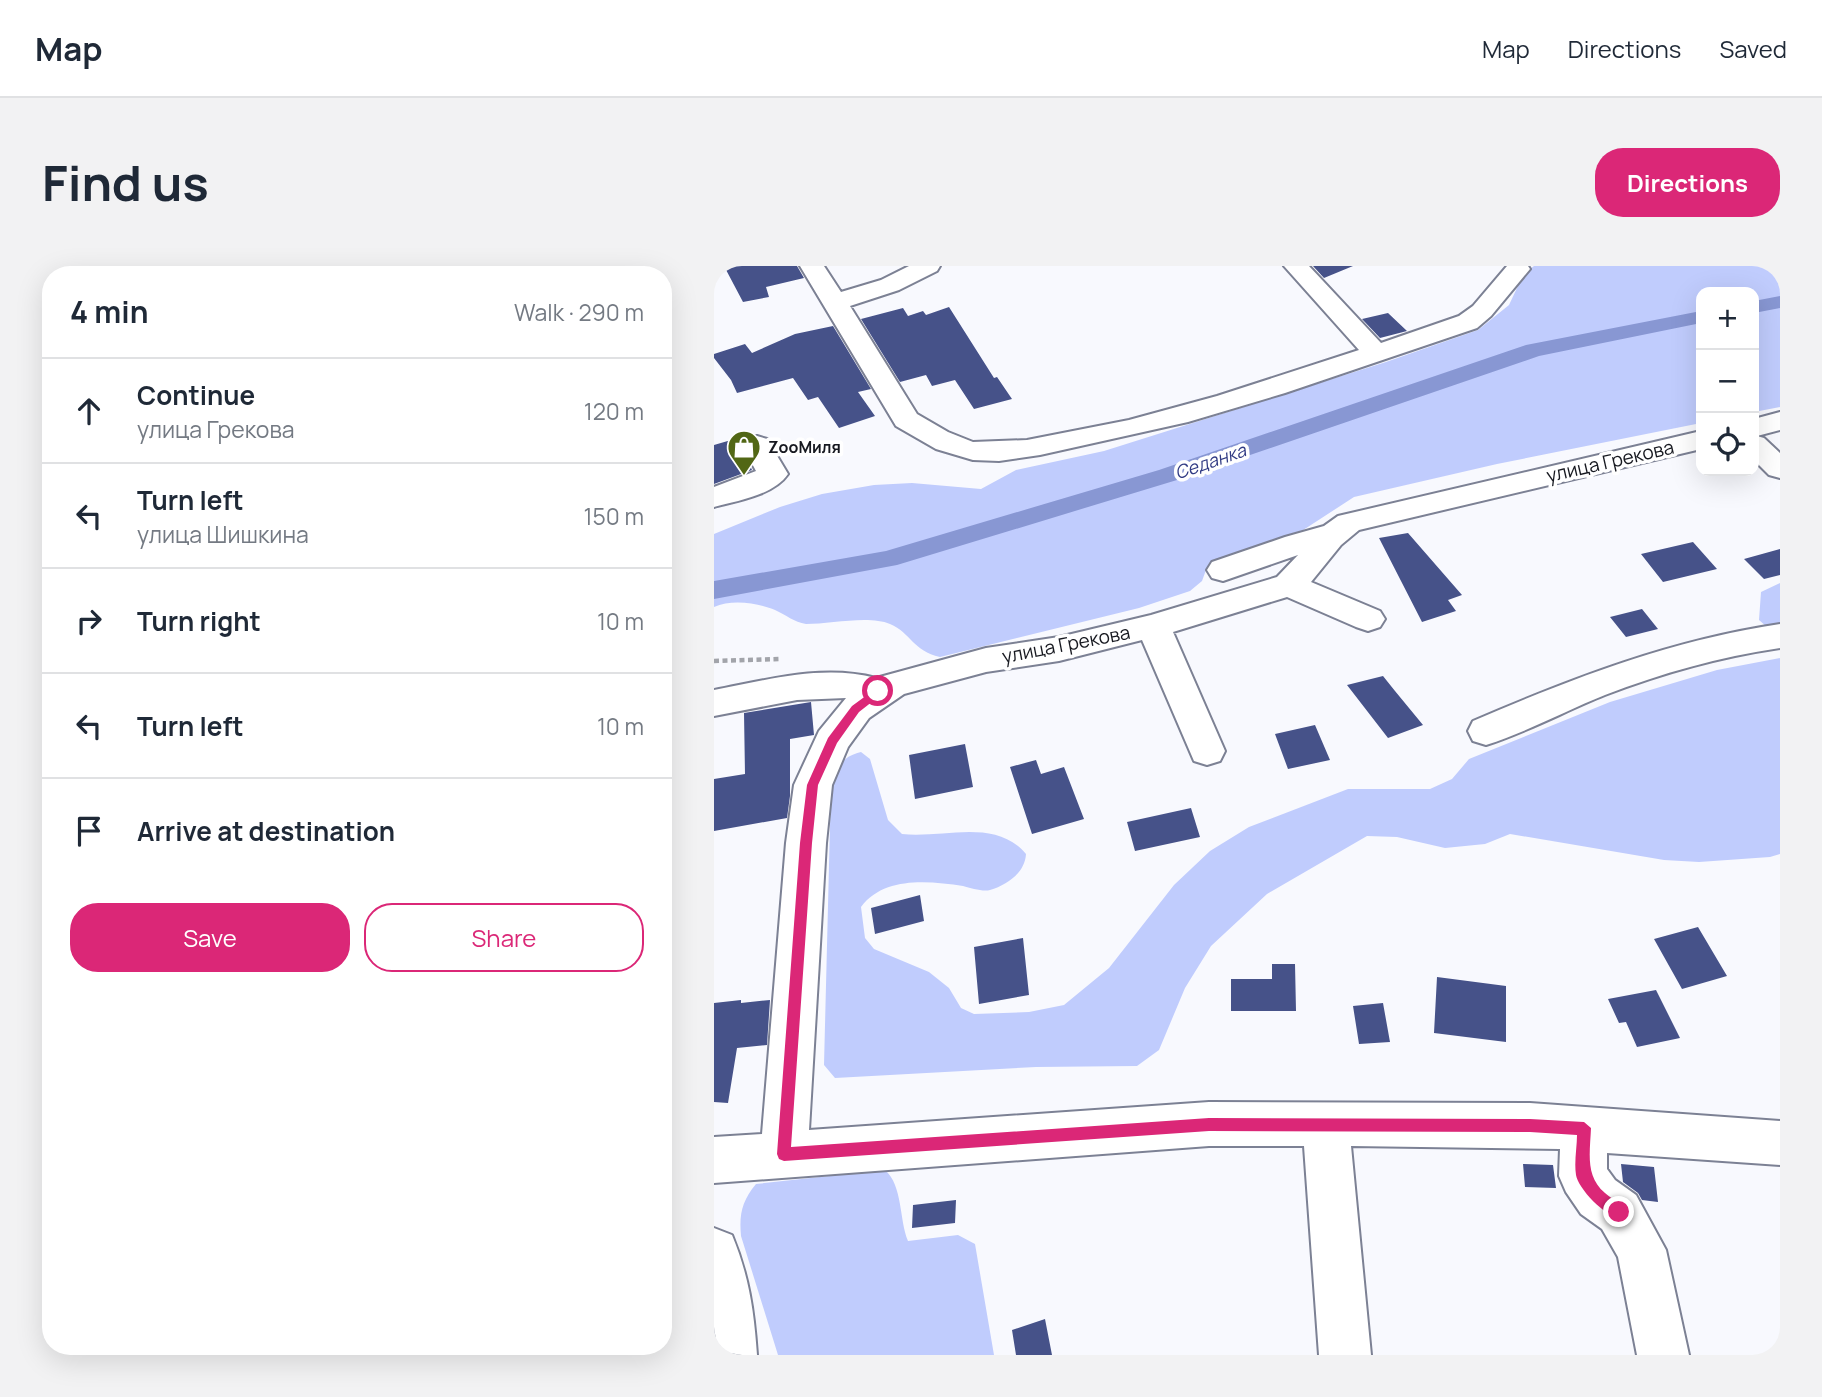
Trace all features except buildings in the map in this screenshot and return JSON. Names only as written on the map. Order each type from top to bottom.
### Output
[{"type":"street","points":[[812,266],[906,420],[930,435],[972,451],[1047,445],[1102,435],[1226,404],[1468,323],[1482,312],[1518,269]]},
{"type":"street","points":[[834,303],[890,285],[928,266]]},
{"type":"street","points":[[1296,267],[1376,353]]},
{"type":"street","points":[[1759,427],[1780,421]]},
{"type":"street","name":"улица Грекова","points":[[784,1154],[806,843],[813,785],[832,741],[856,709],[878,691],[944,669],[1059,649],[1153,626],[1289,585],[1306,570],[1318,548],[1330,535],[1349,523],[1696,441]]},
{"type":"street","points":[[714,497],[758,483],[773,474],[757,445]]},
{"type":"street","points":[[1759,449],[1780,469]]},
{"type":"street","points":[[1223,570],[1330,535]]},
{"type":"street","points":[[1289,585],[1368,619]]},
{"type":"street","points":[[1153,626],[1207,751]]},
{"type":"street","points":[[1486,731],[1568,694],[1639,669],[1745,640],[1780,636]]},
{"type":"street","points":[[714,703],[815,687],[862,685],[878,691]]},
{"type":"street","points":[[1326,1124],[1345,1355]]},
{"type":"street","points":[[714,1160],[1160,1126],[1530,1125],[1780,1143]]},
{"type":"street","points":[[1584,1128],[1583,1176],[1598,1197],[1619,1212],[1641,1250],[1663,1355]]},
{"type":"street","points":[[714,1253],[728,1302],[731,1355]]},
{"type":"shaded area","points":[[1534,266],[1780,266],[1780,407],[1759,411],[1759,287],[1696,287],[1696,424],[1497,464],[1354,497],[1294,536],[1216,561],[1206,570],[1202,581],[1190,591],[1139,608],[940,657],[924,651],[903,632],[881,621],[806,624],[761,605],[729,603],[714,607],[714,534],[780,507],[822,494],[874,485],[912,483],[981,489],[1016,470],[1104,451],[1386,362],[1478,330],[1509,305],[1524,273]]},
{"type":"shaded area","points":[[1780,583],[1780,626],[1767,627],[1759,620],[1761,592]]},
{"type":"shaded area","points":[[1780,658],[1780,854],[1699,862],[1664,860],[1510,834],[1485,844],[1445,848],[1397,837],[1367,836],[1267,894],[1211,946],[1185,988],[1159,1050],[1137,1066],[1036,1067],[835,1078],[824,1065],[831,786],[841,764],[854,754],[861,752],[870,759],[888,820],[902,834],[984,833],[1013,843],[1026,854],[1022,867],[1014,877],[990,890],[922,882],[894,885],[882,890],[861,907],[865,938],[874,949],[929,972],[949,988],[961,1008],[974,1014],[1029,1012],[1064,1005],[1109,968],[1174,885],[1210,851],[1249,827],[1348,789],[1430,789],[1452,779],[1469,759],[1610,702],[1717,670]]},
{"type":"shaded area","points":[[885,1170],[898,1194],[908,1241],[958,1235],[975,1244],[994,1355],[778,1355],[741,1236],[741,1214],[747,1196],[756,1184]]},
{"type":"waterway","name":"Седанка","points":[[1759,306],[1780,302]]},
{"type":"waterway","name":"Седанка","points":[[714,590],[888,559],[1168,475],[1534,350],[1696,318]]},
{"type":"place","name":"ZooМиля","points":[[744,477]]},
{"type":"route","points":[[878,691],[856,709],[832,741],[813,785],[806,843],[784,1154],[1209,1124],[1530,1125],[1584,1128],[1583,1176],[1598,1197],[1619,1212]]}]
